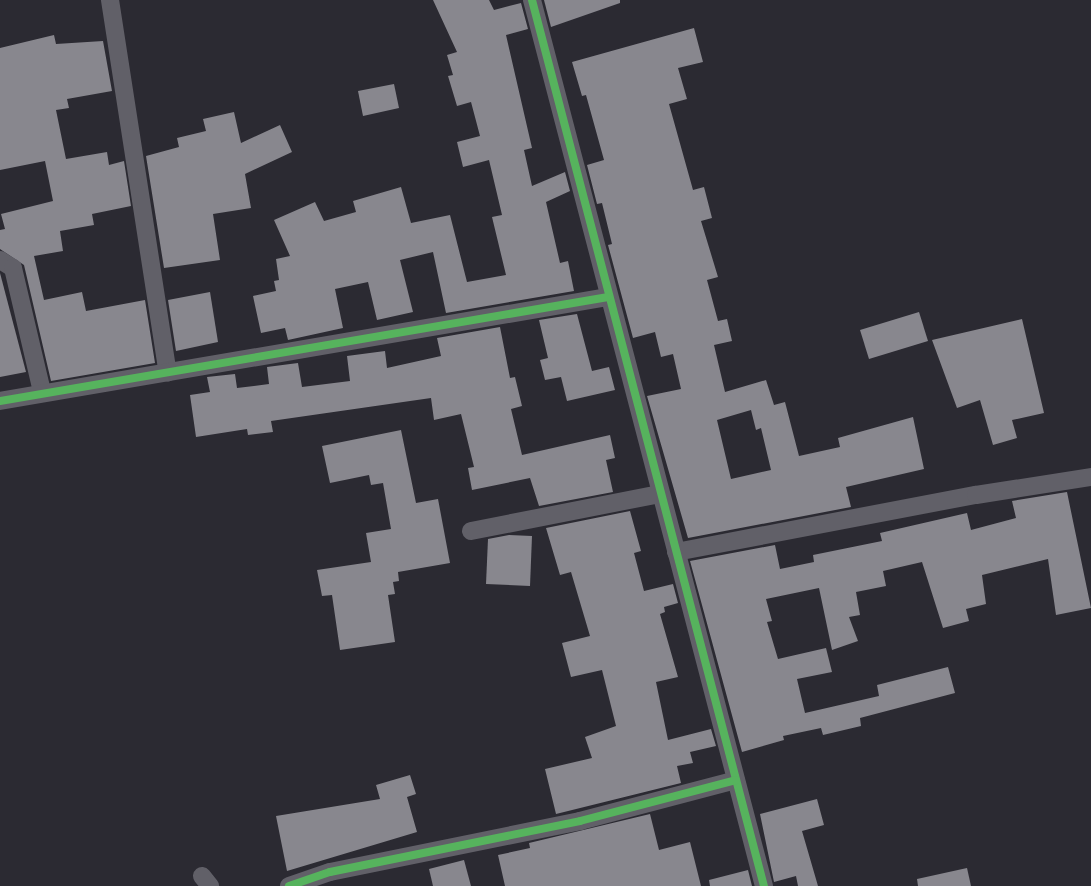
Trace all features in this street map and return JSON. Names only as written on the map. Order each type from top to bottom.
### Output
[{"type":"street","points":[[110,0],[168,373]]},
{"type":"street","points":[[532,0],[764,886]]},
{"type":"street","points":[[0,260],[13,268],[42,392]]},
{"type":"street","points":[[0,401],[608,297]]},
{"type":"street","points":[[676,552],[976,495],[1091,477]]},
{"type":"street","points":[[471,531],[660,494]]},
{"type":"street","points":[[289,886],[330,872],[580,821],[736,780]]},
{"type":"building","points":[[433,0],[489,0],[494,10],[521,3],[528,29],[506,35],[532,148],[524,150],[532,186],[565,172],[570,191],[546,202],[560,263],[568,261],[574,291],[446,313],[433,252],[400,260],[413,312],[377,320],[368,282],[335,289],[343,328],[288,340],[285,328],[261,333],[253,296],[276,291],[274,281],[279,280],[276,259],[290,256],[274,220],[315,202],[324,221],[356,212],[353,201],[401,187],[411,223],[450,215],[467,282],[506,275],[492,217],[502,215],[489,160],[463,167],[457,142],[480,136],[471,102],[457,106],[448,76],[453,75],[447,55],[457,52]]},
{"type":"building","points":[[544,0],[620,0],[620,3],[551,27]]},
{"type":"building","points":[[694,28],[703,62],[678,68],[687,99],[669,104],[693,190],[704,187],[712,218],[701,221],[718,277],[707,280],[718,321],[727,319],[732,341],[714,345],[725,392],[766,380],[774,405],[785,402],[799,456],[840,447],[838,438],[913,417],[924,469],[846,487],[851,507],[688,538],[647,396],[681,389],[673,354],[661,357],[655,332],[633,338],[608,245],[612,244],[602,203],[597,204],[587,165],[604,160],[586,95],[582,96],[572,62]],"holes":[[[751,410],[756,430],[761,428],[771,470],[731,479],[717,420]]]},
{"type":"building","points":[[54,35],[56,44],[103,41],[112,91],[67,99],[69,108],[56,110],[66,159],[107,152],[109,165],[124,161],[131,206],[92,214],[94,225],[60,231],[63,251],[34,256],[44,300],[82,292],[86,311],[145,300],[155,363],[51,381],[24,265],[0,249],[0,230],[5,229],[1,214],[53,201],[45,161],[0,170],[0,48]]},
{"type":"building","points":[[394,84],[399,108],[363,116],[358,91]]},
{"type":"building","points":[[234,112],[241,143],[280,125],[292,152],[245,174],[251,208],[213,214],[220,260],[164,268],[146,156],[179,147],[177,138],[206,131],[203,119]]},
{"type":"building","points":[[0,273],[26,372],[0,377]]},
{"type":"building","points":[[210,292],[218,342],[176,351],[168,300]]},
{"type":"building","points":[[919,312],[928,341],[869,359],[860,330]]},
{"type":"building","points":[[577,314],[592,371],[609,367],[615,390],[567,401],[561,377],[545,380],[540,360],[548,358],[539,320]]},
{"type":"building","points":[[1022,319],[1044,413],[1012,420],[1017,438],[993,445],[980,400],[957,408],[932,340]]},
{"type":"building","points":[[500,327],[510,378],[515,377],[522,406],[511,409],[522,455],[610,435],[615,458],[606,460],[613,492],[539,506],[530,478],[472,490],[468,468],[474,467],[461,414],[434,420],[431,398],[271,421],[273,432],[248,435],[247,429],[196,437],[190,395],[210,392],[207,377],[235,374],[237,388],[269,384],[267,367],[298,363],[302,387],[350,381],[347,356],[385,351],[387,368],[441,356],[437,338]]},
{"type":"building","points":[[401,430],[416,503],[438,499],[450,563],[398,572],[399,581],[393,582],[395,594],[388,595],[395,642],[340,650],[332,595],[322,596],[317,570],[371,562],[366,533],[391,529],[383,483],[371,485],[369,475],[330,483],[322,446]]},
{"type":"building","points":[[1067,492],[1091,608],[1056,615],[1048,559],[982,575],[986,604],[966,609],[969,621],[943,628],[922,562],[883,571],[886,586],[856,592],[860,615],[849,617],[858,641],[832,650],[819,588],[766,599],[772,621],[767,622],[778,659],[826,648],[832,672],[797,679],[805,713],[879,696],[877,685],[948,667],[955,693],[860,718],[861,726],[823,735],[821,728],[783,736],[784,740],[742,752],[690,561],[775,545],[780,569],[814,562],[813,555],[882,541],[880,533],[967,513],[971,530],[1016,518],[1012,501]]},
{"type":"building","points":[[630,511],[641,551],[634,553],[644,591],[673,584],[678,603],[664,607],[665,612],[660,614],[678,677],[656,682],[668,740],[711,729],[716,746],[690,752],[693,763],[677,766],[681,783],[556,814],[545,769],[592,758],[585,737],[616,726],[602,670],[571,677],[562,643],[590,636],[571,572],[560,575],[546,528]]},
{"type":"building","points":[[509,535],[532,536],[530,586],[486,584],[488,539]]},
{"type":"building","points":[[410,775],[416,794],[407,797],[417,832],[287,871],[276,816],[380,799],[376,785]]},
{"type":"building","points":[[817,799],[824,825],[802,831],[818,886],[798,886],[796,876],[774,882],[760,814]]},
{"type":"building","points":[[650,814],[659,850],[690,842],[701,886],[505,886],[498,855],[530,848],[529,843]]},
{"type":"building","points":[[464,860],[471,886],[433,886],[429,869]]},
{"type":"building","points":[[967,868],[971,886],[918,886],[917,879]]},
{"type":"building","points":[[748,870],[752,886],[710,886],[709,880]]},
{"type":"cycle path","points":[[532,0],[764,886]]},
{"type":"cycle path","points":[[0,401],[608,297]]},
{"type":"cycle path","points":[[289,886],[330,872],[580,821],[736,780]]}]
